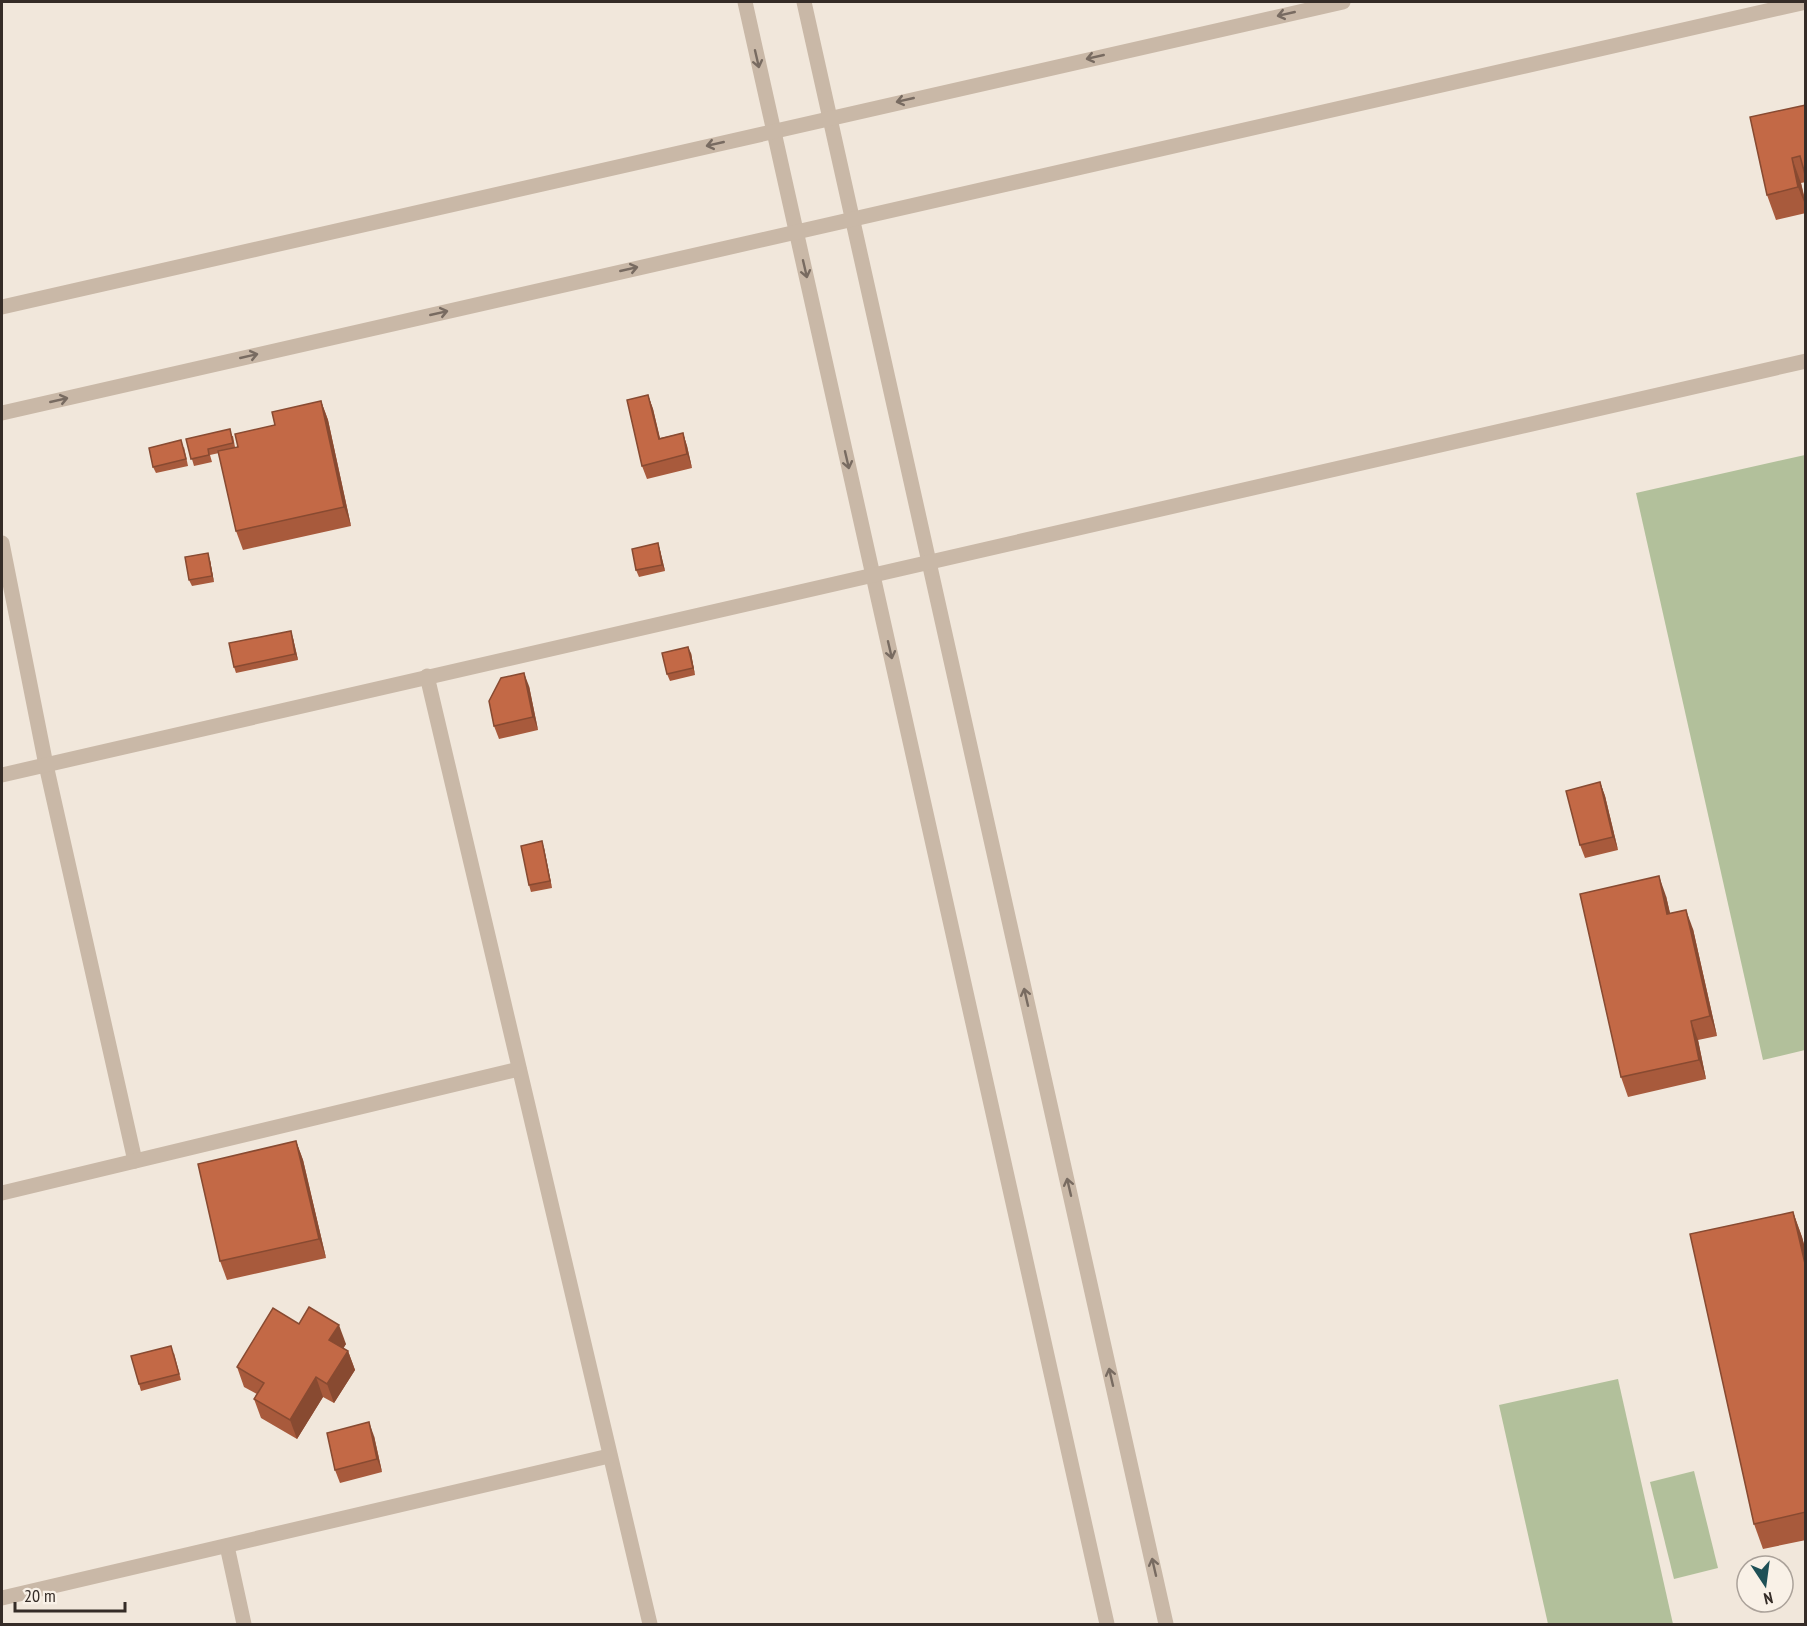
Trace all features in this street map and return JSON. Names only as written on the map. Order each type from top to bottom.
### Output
[{"type":"street","points":[[745,2],[1107,1624]]},
{"type":"street","points":[[804,2],[1167,1624]]},
{"type":"street","points":[[2,307],[1343,2]]},
{"type":"street","points":[[2,413],[852,217],[1806,2]]},
{"type":"street","points":[[2,775],[928,560],[1806,361]]},
{"type":"street","points":[[2,543],[46,765],[135,1161]]},
{"type":"street","points":[[427,676],[650,1624]]},
{"type":"street","points":[[2,1193],[519,1069]]},
{"type":"street","points":[[2,1598],[609,1456]]},
{"type":"street","points":[[227,1546],[244,1624]]},
{"type":"green space","points":[[1805,455],[1805,1050],[1763,1060],[1636,493]]},
{"type":"green space","points":[[1618,1379],[1673,1624],[1548,1624],[1499,1405]]},
{"type":"green space","points":[[1694,1471],[1718,1568],[1674,1579],[1650,1482]]},
{"type":"building","points":[[1806,105],[1806,178],[1800,156],[1792,158],[1798,187],[1767,195],[1750,117]]},
{"type":"building","points":[[648,395],[659,439],[683,433],[687,454],[642,466],[627,400]]},
{"type":"building","points":[[321,401],[344,507],[236,531],[218,451],[238,447],[235,434],[275,425],[272,412]]},
{"type":"building","points":[[230,429],[233,443],[208,449],[209,455],[191,459],[186,439]]},
{"type":"building","points":[[181,440],[186,459],[153,467],[149,448]]},
{"type":"building","points":[[658,543],[662,565],[636,570],[632,549]]},
{"type":"building","points":[[208,553],[212,576],[189,580],[185,557]]},
{"type":"building","points":[[291,631],[295,654],[234,667],[229,643]]},
{"type":"building","points":[[688,647],[693,668],[667,674],[662,653]]},
{"type":"building","points":[[524,673],[533,717],[494,726],[489,701],[501,678]]},
{"type":"building","points":[[1600,782],[1613,837],[1580,845],[1566,791]]},
{"type":"building","points":[[542,841],[550,881],[529,885],[521,846]]},
{"type":"building","points":[[1659,876],[1667,914],[1686,910],[1710,1016],[1691,1021],[1699,1060],[1621,1077],[1580,894]]},
{"type":"building","points":[[296,1141],[319,1239],[220,1261],[198,1164]]},
{"type":"building","points":[[1793,1212],[1806,1268],[1806,1512],[1754,1524],[1690,1234]]},
{"type":"building","points":[[309,1307],[339,1325],[329,1340],[348,1351],[327,1384],[316,1377],[290,1420],[254,1399],[264,1383],[237,1367],[273,1308],[299,1324]]},
{"type":"building","points":[[171,1346],[179,1374],[139,1384],[131,1356]]},
{"type":"building","points":[[369,1422],[377,1459],[335,1470],[327,1433]]}]
